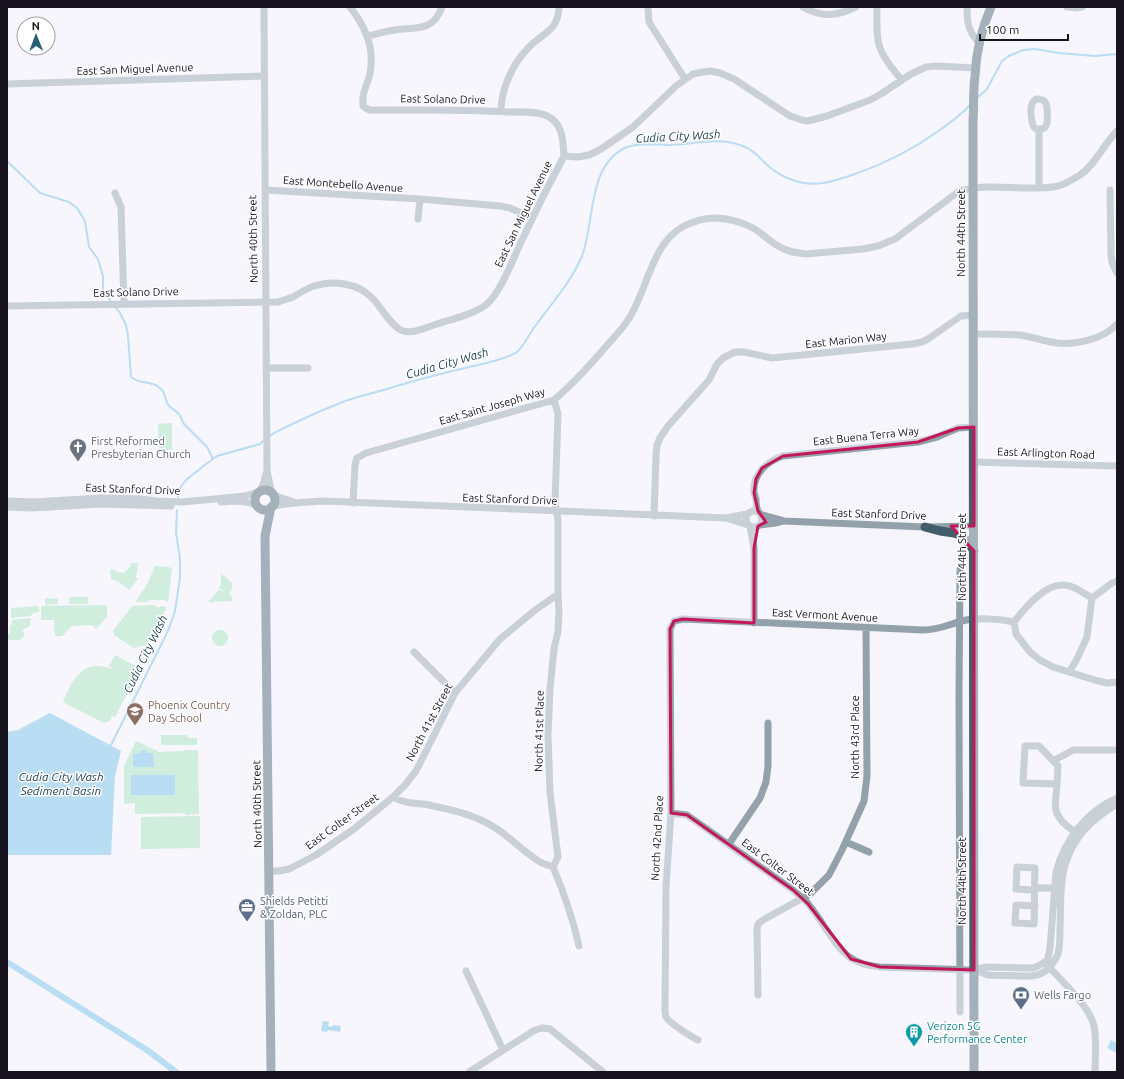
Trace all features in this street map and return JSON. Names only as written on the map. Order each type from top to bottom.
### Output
[{"type":"main road","name":"North 44th Street","points":[[973,1072],[973,122],[976,68],[980,44],[991,7]]},
{"type":"main road","points":[[265,490],[273,494],[274,501],[272,507],[266,510],[259,507],[255,500],[256,495],[259,492],[265,490]]},
{"type":"main road","name":"North 40th Street","points":[[259,507],[265,536],[270,871],[271,1072]]},
{"type":"main road","name":"North 40th Street","points":[[265,536],[272,507]]},
{"type":"main road","points":[[925,527],[960,535],[974,550]]},
{"type":"street","name":"North 40th Street","points":[[264,7],[267,471],[273,494]]},
{"type":"street","points":[[350,7],[368,36],[426,26],[433,22],[440,14],[442,7]]},
{"type":"street","points":[[501,111],[502,97],[514,67],[528,48],[552,28],[558,17],[559,7]]},
{"type":"street","points":[[648,7],[649,22],[685,79]]},
{"type":"street","points":[[803,7],[812,12],[832,15],[842,13],[856,7]]},
{"type":"street","points":[[877,7],[877,34],[880,46],[885,58],[902,80]]},
{"type":"street","points":[[967,7],[968,25],[972,35],[980,44]]},
{"type":"street","points":[[1067,7],[1082,7]]},
{"type":"street","name":"East Solano Drive","points":[[368,36],[370,44],[371,71],[363,96],[363,106],[369,110],[501,111],[540,113],[548,116],[556,122],[561,129],[564,156]]},
{"type":"street","name":"East San Miguel Avenue","points":[[266,301],[278,302],[292,297],[313,286],[326,283],[355,286],[372,298],[400,330],[408,332],[478,310],[487,304],[501,284],[532,218],[564,156],[589,155],[601,149],[633,127],[676,86],[693,74],[711,71],[720,73],[734,79],[790,116],[808,121],[827,116],[870,100],[911,74],[926,67],[976,68]]},
{"type":"street","name":"East San Miguel Avenue","points":[[7,84],[264,76]]},
{"type":"street","points":[[1039,188],[1040,130]]},
{"type":"street","points":[[973,188],[1039,188],[1058,186],[1070,181],[1090,167],[1105,145],[1117,131]]},
{"type":"street","name":"East Saint Joseph Way","points":[[354,503],[355,465],[357,458],[366,454],[554,400],[566,390],[600,354],[628,321],[636,308],[656,257],[661,248],[676,230],[700,220],[716,218],[730,220],[753,228],[779,247],[797,253],[806,254],[863,249],[878,246],[895,239],[958,192],[973,188]]},
{"type":"street","name":"East Montebello Avenue","points":[[265,190],[420,199],[500,206],[510,208],[532,218]]},
{"type":"street","points":[[1110,190],[1110,255],[1117,273]]},
{"type":"street","points":[[115,193],[122,207],[124,304]]},
{"type":"street","points":[[418,218],[420,199]]},
{"type":"street","name":"East Solano Drive","points":[[7,306],[266,301]]},
{"type":"street","name":"East Marion Way","points":[[654,516],[656,456],[657,445],[660,438],[668,426],[709,380],[717,364],[723,358],[735,352],[750,352],[772,358],[912,344],[928,339],[961,316],[974,315]]},
{"type":"street","points":[[974,334],[1003,334],[1022,336],[1058,343],[1082,342],[1115,330]]},
{"type":"street","points":[[266,368],[308,368]]},
{"type":"street","name":"North 41st Place","points":[[553,868],[558,858],[550,793],[548,734],[550,689],[558,624],[558,520],[554,502],[558,414],[554,400]]},
{"type":"street","name":"East Buena Terra Way","points":[[754,494],[756,478],[762,468],[771,461],[783,456],[918,442],[937,437],[958,428],[974,427]]},
{"type":"street","name":"East Arlington Road","points":[[974,462],[1117,466]]},
{"type":"street","name":"North 40th Street","points":[[259,492],[267,471]]},
{"type":"street","name":"East Stanford Drive","points":[[7,501],[33,502],[106,498],[183,502],[245,496],[259,492]]},
{"type":"street","name":"East Stanford Drive","points":[[273,494],[294,502]]},
{"type":"street","points":[[754,494],[752,496],[746,520],[749,525],[754,548],[754,623]]},
{"type":"street","points":[[754,494],[762,521],[759,525],[754,548]]},
{"type":"street","name":"East Stanford Drive","points":[[7,507],[51,507],[102,504],[183,506],[237,501],[252,503],[259,507]]},
{"type":"street","name":"East Stanford Drive","points":[[272,507],[294,502],[324,502],[726,518],[752,511],[784,521]]},
{"type":"street","name":"East Stanford Drive","points":[[726,518],[754,527],[784,521],[925,527],[974,526]]},
{"type":"street","name":"North 44th Street","points":[[960,570],[960,1012]]},
{"type":"street","points":[[1069,672],[1087,637],[1092,598],[1112,583],[1117,582]]},
{"type":"street","points":[[1092,598],[1076,588],[1063,584],[1052,586],[1032,602],[1014,622],[1016,634],[1030,652],[1040,660],[1053,667],[1098,681],[1107,683],[1117,682]]},
{"type":"street","name":"North 41st Street","points":[[393,797],[416,771],[454,693],[500,639],[534,611],[558,594]]},
{"type":"street","name":"East Vermont Avenue","points":[[674,621],[683,620],[934,630],[964,620],[991,619],[1014,622]]},
{"type":"street","name":"North 42nd Place","points":[[674,621],[670,629],[671,813],[666,887],[666,1017],[690,1036],[698,1040]]},
{"type":"street","name":"North 43rd Place","points":[[758,995],[758,924],[810,894],[829,875],[838,861],[864,801],[867,776],[866,628]]},
{"type":"street","points":[[414,652],[454,693]]},
{"type":"street","points":[[729,844],[760,798],[765,786],[768,766],[768,723]]},
{"type":"street","points":[[1057,784],[1023,783],[1025,746],[1039,746],[1058,766],[1056,809],[1058,815],[1064,822],[1077,833]]},
{"type":"street","points":[[1053,761],[1073,750],[1117,750]]},
{"type":"street","name":"East Colter Street","points":[[270,871],[289,869],[316,855],[354,829],[393,797],[401,802],[429,805],[456,811],[485,822],[503,832],[536,860],[553,868]]},
{"type":"street","points":[[1048,965],[1056,958],[1058,950],[1063,874],[1077,833],[1083,822],[1096,810],[1117,798]]},
{"type":"street","points":[[1095,1072],[1095,1037],[1092,1020],[1079,1000],[1048,965],[1048,959],[1050,954],[1054,888],[1059,861],[1068,842],[1077,833],[1117,804]]},
{"type":"street","name":"East Colter Street","points":[[671,813],[687,815],[793,890],[808,904],[841,949],[851,958],[862,964],[872,967],[960,969],[974,970],[987,974],[1031,976],[1039,975],[1048,965]]},
{"type":"street","points":[[846,842],[869,852]]},
{"type":"street","points":[[553,868],[564,894],[577,934],[579,946]]},
{"type":"street","points":[[1035,906],[1034,888],[1054,888]]},
{"type":"street","points":[[466,971],[503,1050]]},
{"type":"street","points":[[469,1072],[535,1030],[542,1028],[550,1029],[603,1072]]},
{"type":"highlighted area","points":[[974,427],[974,526],[951,526],[974,551],[974,970],[880,967],[851,959],[808,904],[793,890],[687,815],[671,813],[670,629],[674,621],[683,619],[754,623],[754,548],[758,526],[766,522],[758,511],[754,493],[756,479],[762,468],[783,456],[918,442],[958,428]]},
{"type":"green space","points":[[172,423],[172,450],[159,450],[158,424]]},
{"type":"green space","points":[[131,563],[138,563],[136,577],[138,579],[129,590],[118,581],[111,579],[110,570],[112,569],[117,572],[124,573],[131,566]]},
{"type":"green space","points":[[155,566],[172,568],[168,602],[165,600],[149,600],[148,602],[136,602],[145,588]]},
{"type":"green space","points":[[221,573],[232,583],[232,590],[229,593],[232,597],[232,601],[208,602],[219,590],[224,590],[219,588],[221,584]]},
{"type":"green space","points":[[69,597],[88,597],[88,604],[69,604]]},
{"type":"green space","points":[[45,598],[58,599],[57,604],[45,605]]},
{"type":"green space","points":[[107,605],[107,617],[96,629],[92,625],[72,626],[62,636],[55,636],[54,620],[41,620],[42,606]]},
{"type":"green space","points":[[154,605],[158,608],[161,606],[167,607],[150,644],[134,648],[114,635],[113,631],[132,606]]},
{"type":"green space","points":[[38,606],[39,612],[30,616],[11,618],[11,608]]},
{"type":"green space","points":[[31,618],[30,626],[22,630],[25,635],[20,640],[8,640],[12,620]]},
{"type":"green space","points":[[220,630],[226,632],[228,638],[226,644],[220,646],[214,644],[212,638],[214,632]]},
{"type":"green space","points":[[115,655],[140,668],[115,717],[112,716],[110,721],[104,723],[63,702],[71,684],[79,674],[90,667],[96,666],[114,669],[109,666]]},
{"type":"green space","points":[[161,735],[187,735],[188,738],[197,738],[197,745],[161,745]]},
{"type":"green space","points":[[136,741],[157,750],[158,752],[198,750],[199,814],[135,814],[135,803],[124,804],[124,766]]},
{"type":"green space","points":[[200,816],[200,848],[141,849],[141,817]]},
{"type":"water","name":"Cudia City Wash Sediment Basin","points":[[50,713],[121,751],[115,776],[111,855],[7,855],[7,732],[18,730]]},
{"type":"water","points":[[141,750],[146,750],[146,753],[153,753],[154,767],[133,767],[133,754],[141,753]]},
{"type":"water","points":[[131,775],[175,775],[175,795],[131,795]]},
{"type":"water","points":[[323,1021],[329,1022],[328,1026],[341,1026],[340,1032],[328,1030],[327,1032],[321,1031]]},
{"type":"water","points":[[1111,1040],[1117,1043],[1117,1053],[1107,1048]]},
{"type":"waterway","name":"Cudia City Wash","points":[[976,99],[987,89],[1002,61],[1023,50],[1035,49],[1095,56],[1117,54]]},
{"type":"waterway","name":"Cudia City Wash","points":[[269,437],[274,433],[322,410],[348,400],[424,378],[495,361],[518,351],[578,266],[586,242],[594,195],[599,180],[605,166],[614,155],[627,147],[643,144],[671,145],[717,141],[727,142],[751,150],[772,169],[785,177],[794,181],[813,184],[855,174],[899,155],[940,130],[970,105]]},
{"type":"waterway","points":[[7,161],[40,193],[69,202],[77,208],[85,221],[89,247],[98,259],[103,276],[103,291],[112,303]]},
{"type":"waterway","points":[[115,306],[126,325],[131,377],[138,381],[156,385],[163,391],[168,405],[179,414],[184,424],[207,447],[213,459]]},
{"type":"waterway","name":"Cudia City Wash","points":[[178,497],[180,488],[186,480],[217,456],[260,444],[264,440]]},
{"type":"waterway","name":"Cudia City Wash","points":[[110,747],[168,631],[175,611],[180,578],[180,559],[176,532],[177,510]]},
{"type":"waterway","points":[[7,962],[147,1050],[176,1072]]},
{"type":"place","name":"First Reformed Presbyterian Church","points":[[78,462]]},
{"type":"place","name":"Phoenix Country Day School","points":[[135,726]]},
{"type":"place","name":"Shields Petitti & Zoldan, PLC","points":[[247,922]]},
{"type":"place","name":"Wells Fargo","points":[[1021,1010]]},
{"type":"place","name":"Verizon 5G Performance Center","points":[[914,1047]]}]
